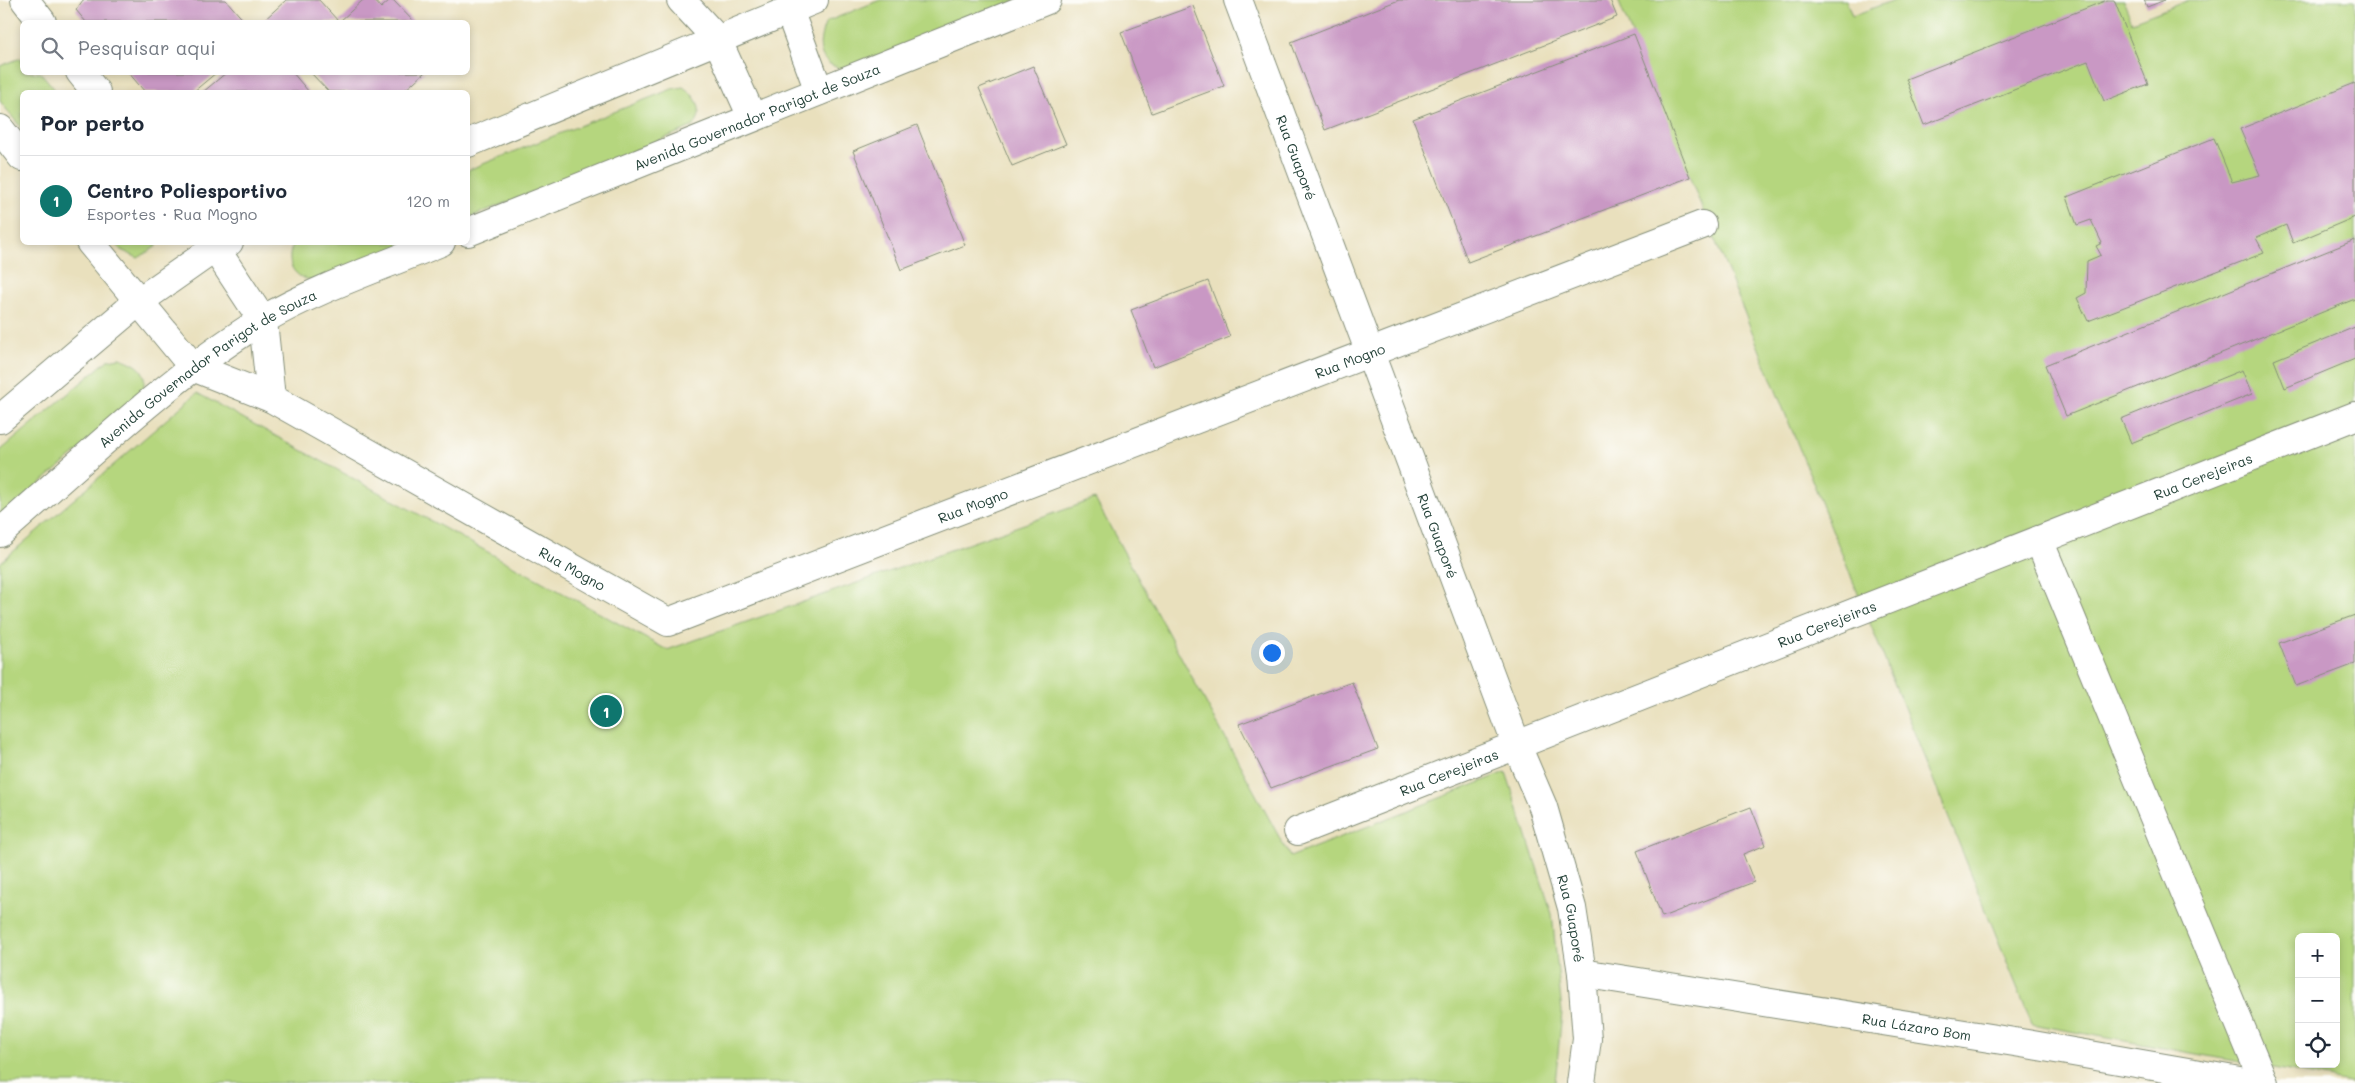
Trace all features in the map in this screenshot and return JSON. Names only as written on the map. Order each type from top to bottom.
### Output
[{"type":"street","points":[[25,0],[40,20]]},
{"type":"street","points":[[681,0],[716,39],[752,117]]},
{"type":"street","points":[[470,142],[792,5],[814,0]]},
{"type":"street","name":"Avenida Governador Parigot de Souza","points":[[470,231],[1047,0]]},
{"type":"street","name":"Rua Guaporé","points":[[1238,0],[1517,746],[1543,807],[1572,908],[1582,973],[1586,1038],[1581,1083]]},
{"type":"street","points":[[792,5],[818,91]]},
{"type":"street","points":[[82,75],[94,90]]},
{"type":"street","points":[[0,129],[20,155]]},
{"type":"street","name":"Rua Mogno","points":[[193,367],[271,398],[668,622],[1702,225]]},
{"type":"street","points":[[92,245],[193,367]]},
{"type":"street","points":[[0,419],[138,302],[218,245]]},
{"type":"street","points":[[220,245],[263,320],[271,398]]},
{"type":"street","name":"Avenida Governador Parigot de Souza","points":[[0,533],[193,367],[263,320],[337,284],[434,245]]},
{"type":"street","name":"Rua Cerejeiras","points":[[1298,831],[2355,416]]},
{"type":"street","points":[[2039,540],[2264,1083]]},
{"type":"street","name":"Rua Lázaro Bom","points":[[1582,973],[2027,1044],[2251,1083]]},
{"type":"green space","points":[[880,0],[1018,0],[846,69],[836,67],[824,59],[820,46],[826,22]]},
{"type":"green space","points":[[1618,0],[1846,0],[1852,16],[1894,0],[2123,0],[2132,22],[2189,0],[2355,0],[2355,1083],[2032,1024]]},
{"type":"green space","points":[[20,58],[20,75],[43,75],[55,90],[20,90],[20,126],[0,101],[0,66]]},
{"type":"green space","points":[[683,87],[696,100],[699,116],[692,127],[470,217],[470,169],[672,89]]},
{"type":"green space","points":[[117,245],[157,245],[138,258],[121,250]]},
{"type":"green space","points":[[293,245],[403,245],[315,280],[301,277],[292,268],[290,263]]},
{"type":"green space","points":[[120,358],[135,365],[142,372],[144,382],[141,398],[0,517],[0,451],[108,360]]},
{"type":"green space","points":[[197,393],[667,650],[1095,499],[1290,857],[1506,772],[1552,914],[1562,1012],[1555,1083],[0,1083],[0,563]]},
{"type":"building","points":[[83,0],[226,0],[243,20],[84,20],[76,10]]},
{"type":"building","points":[[286,0],[319,0],[337,20],[264,20]]},
{"type":"building","points":[[363,0],[374,0],[381,8],[390,0],[393,0],[412,20],[341,20]]},
{"type":"building","points":[[1399,0],[1610,0],[1617,17],[1325,130],[1291,42]]},
{"type":"building","points":[[2107,0],[2114,0],[2148,84],[2104,101],[2088,61],[1924,125],[1906,79]]},
{"type":"building","points":[[2144,0],[2165,0],[2147,7]]},
{"type":"building","points":[[1193,6],[1224,86],[1152,113],[1121,32]]},
{"type":"building","points":[[1634,34],[1690,177],[1468,262],[1413,119]]},
{"type":"building","points":[[1033,66],[1066,144],[1012,166],[979,88]]},
{"type":"building","points":[[131,75],[213,75],[195,90],[143,90]]},
{"type":"building","points":[[223,75],[295,75],[307,90],[205,90]]},
{"type":"building","points":[[313,75],[422,75],[405,90],[327,90]]},
{"type":"building","points":[[2355,83],[2355,217],[2293,243],[2286,225],[2256,238],[2264,253],[2088,321],[2077,298],[2086,293],[2087,261],[2101,255],[2096,246],[2102,243],[2091,220],[2077,225],[2067,197],[2214,138],[2232,182],[2260,175],[2240,129]]},
{"type":"building","points":[[917,125],[965,245],[901,270],[853,151]]},
{"type":"building","points":[[2355,240],[2355,299],[2066,416],[2045,365]]},
{"type":"building","points":[[1208,281],[1230,337],[1153,367],[1131,310]]},
{"type":"building","points":[[2355,327],[2355,359],[2285,388],[2274,360]]},
{"type":"building","points":[[2242,370],[2252,394],[2131,443],[2121,419]]},
{"type":"building","points":[[2355,615],[2355,664],[2296,686],[2279,643]]},
{"type":"building","points":[[1352,682],[1378,749],[1271,788],[1239,724]]},
{"type":"building","points":[[1751,807],[1766,845],[1743,854],[1754,882],[1662,917],[1637,851]]},
{"type":"place","name":"Centro Poliesportivo","points":[[606,711]]}]
